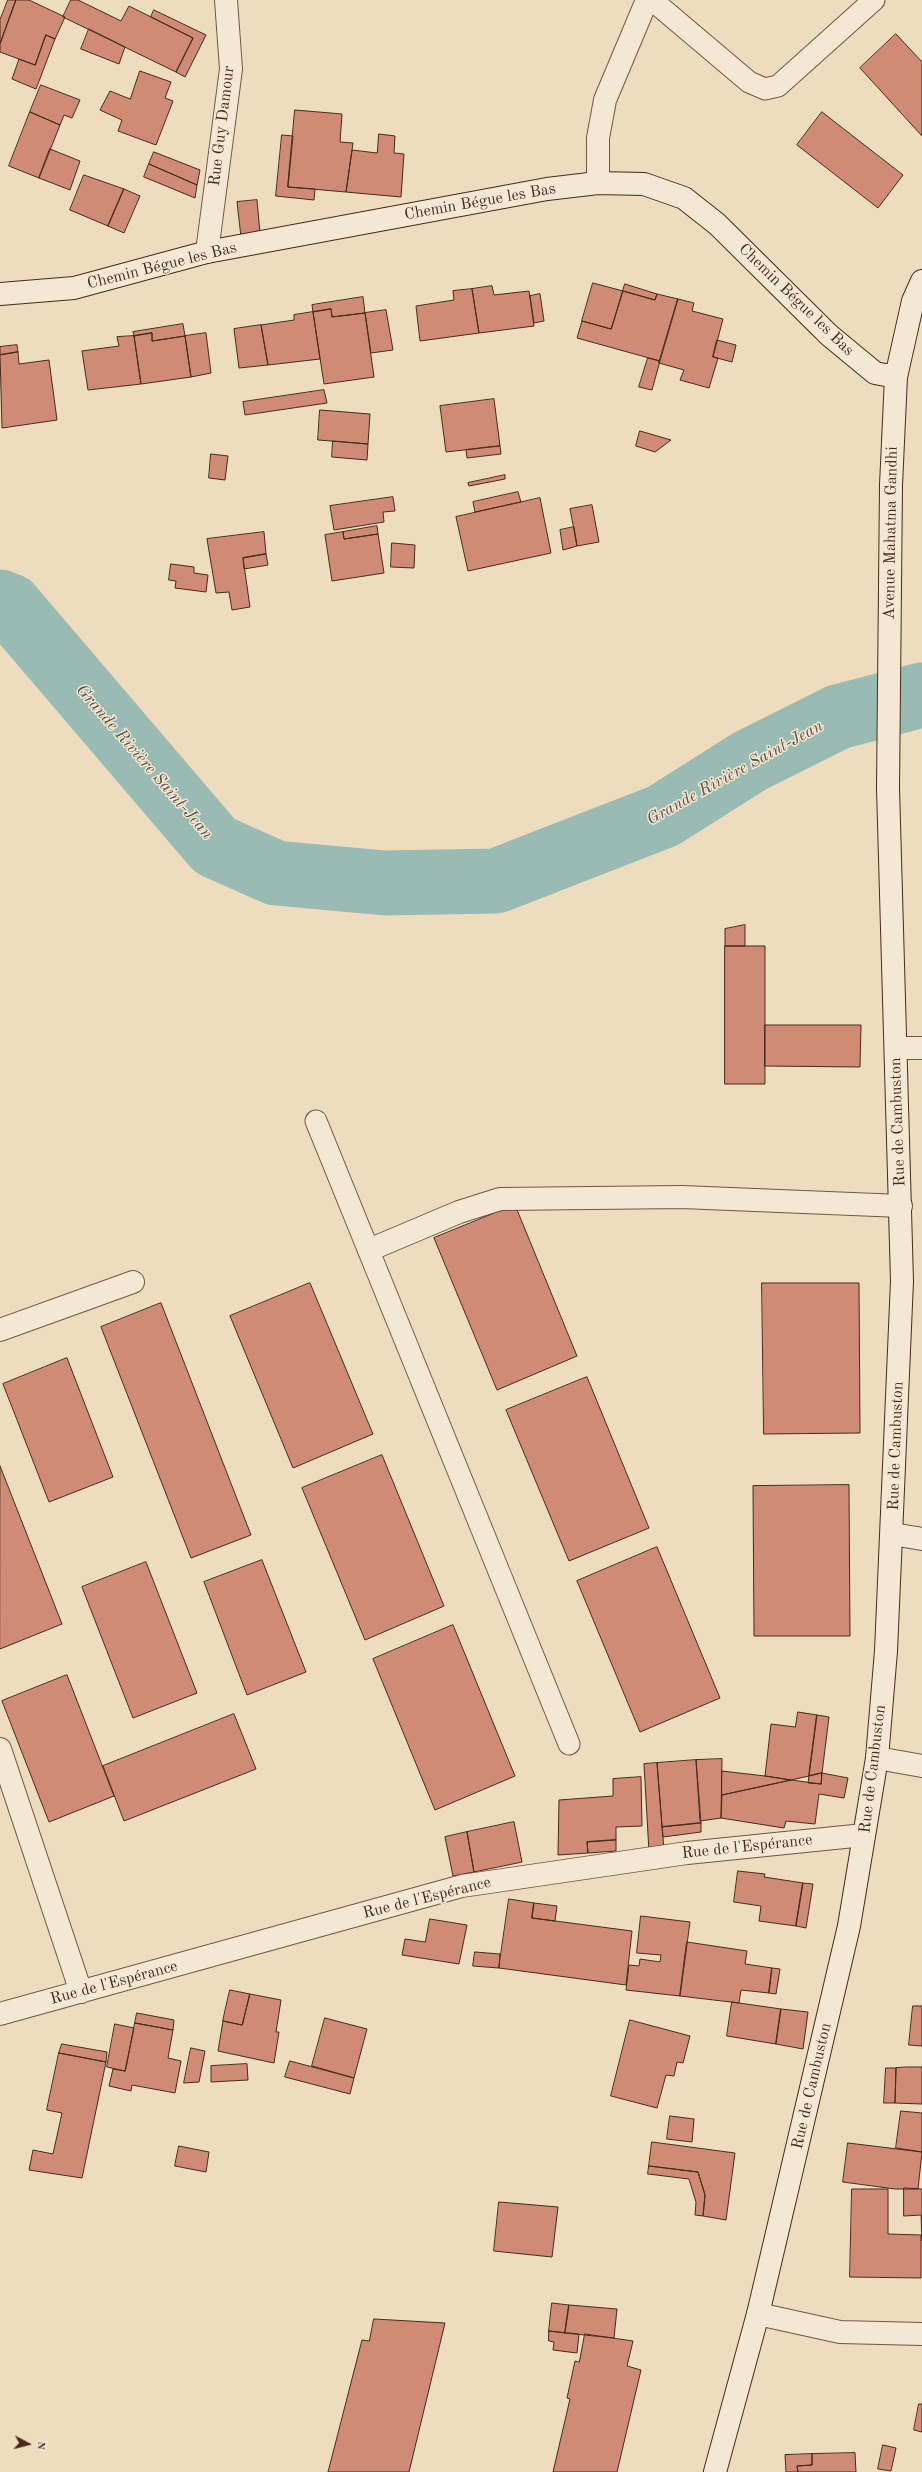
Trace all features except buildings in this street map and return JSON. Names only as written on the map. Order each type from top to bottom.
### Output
[{"type":"street","name":"Rue Guy Damour","points":[[206,252],[231,70],[226,0]]},
{"type":"street","points":[[598,183],[598,138],[605,100],[647,0]]},
{"type":"street","name":"Chemin Bégue les Bas","points":[[0,294],[74,288],[206,252],[547,190],[598,183],[644,184],[684,198],[717,224],[829,335],[875,373],[896,377]]},
{"type":"street","name":"Avenue Mahatma Gandhi","points":[[888,788],[891,485],[896,377],[913,301],[922,281]]},
{"type":"street","name":"Rue de Cambuston","points":[[715,2472],[758,2314],[849,1926],[877,1758],[886,1651],[902,1281],[888,788]]},
{"type":"street","name":"Rue de Cambuston","points":[[896,1048],[922,1048]]},
{"type":"street","points":[[369,1250],[459,1212],[500,1199],[689,1198],[901,1206]]},
{"type":"street","points":[[0,1330],[133,1282]]},
{"type":"street","points":[[892,1534],[922,1539]]},
{"type":"street","points":[[0,1749],[81,1992]]},
{"type":"street","points":[[877,1758],[922,1766]]},
{"type":"street","name":"Rue de l'Espérance","points":[[0,2014],[462,1886],[688,1853],[864,1835]]},
{"type":"street","points":[[758,2314],[840,2332],[922,2334]]},
{"type":"lane","points":[[652,0],[749,82],[765,89],[778,86],[874,0]]},
{"type":"lane","points":[[316,1121],[569,1744]]},
{"type":"waterway","name":"Grande Rivière Saint-Jean","points":[[0,602],[10,606],[215,846],[276,873],[385,883],[496,881],[663,816],[750,761],[838,717],[922,695]]}]
